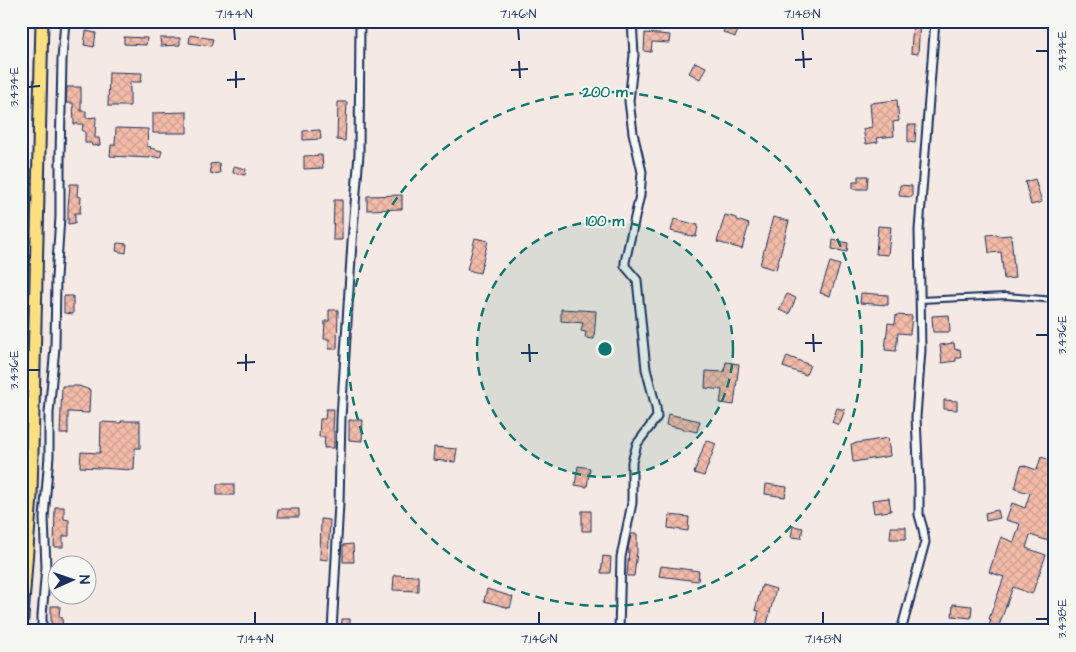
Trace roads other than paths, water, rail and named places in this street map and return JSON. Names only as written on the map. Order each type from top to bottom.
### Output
[{"type":"main road","points":[[21,631],[31,495],[42,21]]},
{"type":"street","points":[[42,631],[46,567],[44,518],[49,456],[49,413],[60,217],[62,60],[65,21]]},
{"type":"street","points":[[332,631],[339,503],[341,418],[359,154],[360,21]]},
{"type":"street","points":[[619,631],[621,557],[632,503],[632,462],[637,444],[657,418],[646,370],[637,280],[625,266],[624,262],[640,195],[642,172],[633,133],[629,101],[634,56],[632,21]]},
{"type":"street","points":[[901,631],[925,542],[919,515],[916,417],[920,350],[919,230],[935,21]]},
{"type":"lane","points":[[920,300],[1006,296],[1055,300]]}]
